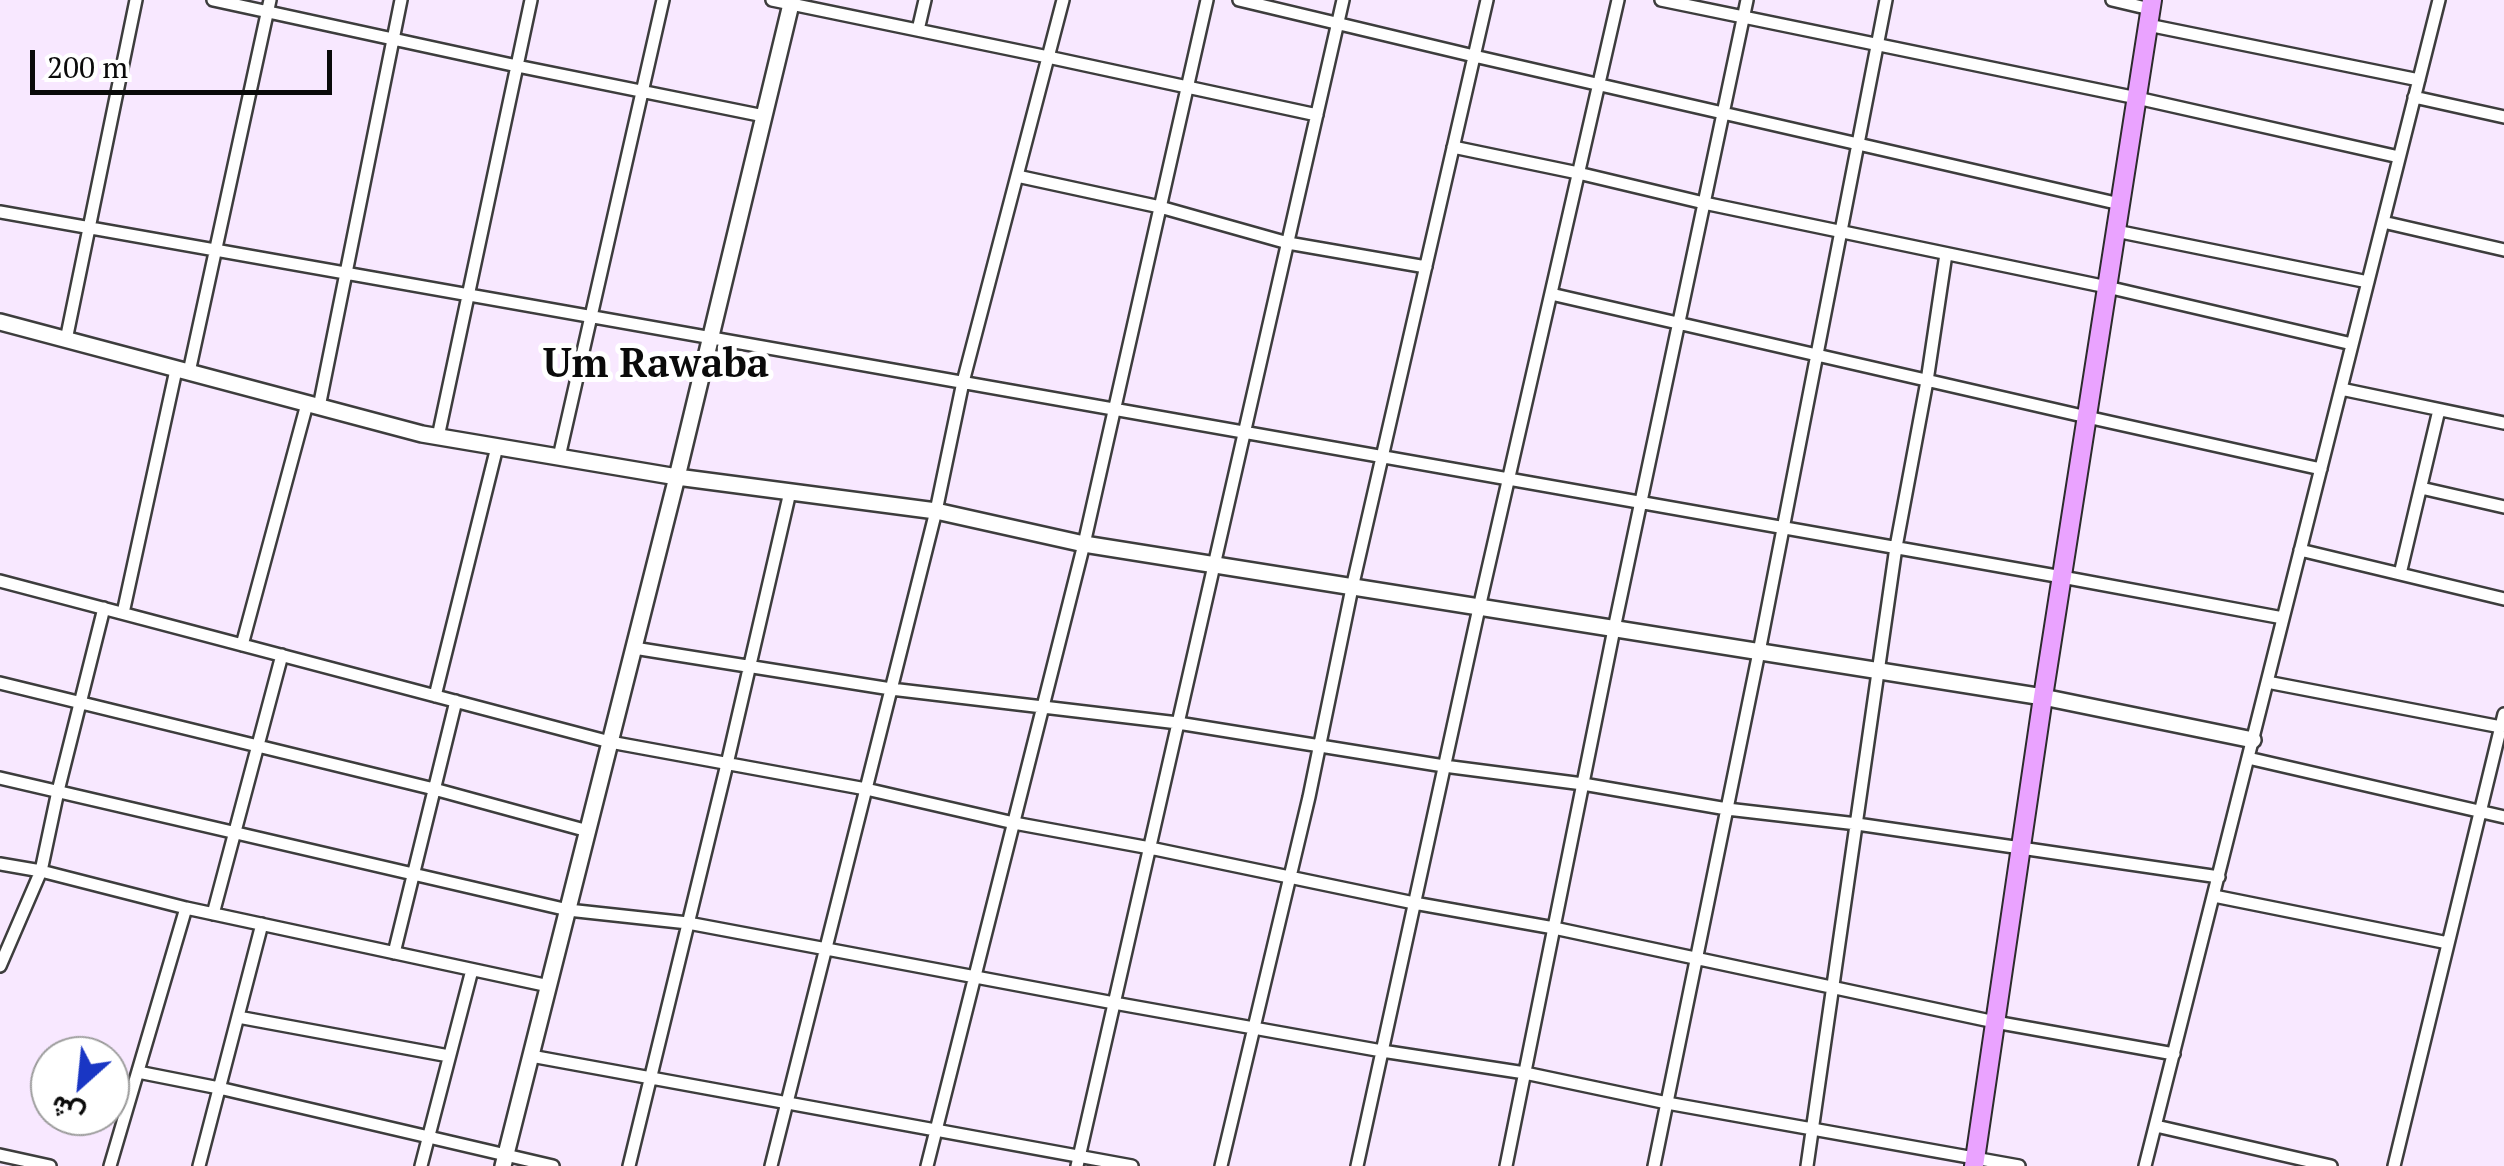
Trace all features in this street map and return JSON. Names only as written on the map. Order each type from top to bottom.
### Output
[{"type":"main road","points":[[1974,1162],[2150,12]]},
{"type":"street","points":[[66,340],[136,0]]},
{"type":"street","points":[[212,0],[268,6],[516,66],[764,116]]},
{"type":"street","points":[[242,645],[313,406],[346,273],[401,0]]},
{"type":"street","points":[[438,437],[531,0]]},
{"type":"street","points":[[559,457],[663,0]]},
{"type":"street","points":[[772,0],[1317,116]]},
{"type":"street","points":[[918,30],[925,0]]},
{"type":"street","points":[[771,1166],[936,511],[964,382],[1063,0]]},
{"type":"street","points":[[926,1166],[1084,544],[1207,0]]},
{"type":"street","points":[[1239,0],[2120,204]]},
{"type":"street","points":[[1078,1161],[1343,0]]},
{"type":"street","points":[[1220,1166],[1290,878],[1487,0]]},
{"type":"street","points":[[1357,1166],[1618,0]]},
{"type":"street","points":[[1661,0],[2400,156]]},
{"type":"street","points":[[1506,1166],[1747,0]]},
{"type":"street","points":[[1654,1166],[1886,0]]},
{"type":"street","points":[[2112,0],[2418,80]]},
{"type":"street","points":[[2146,1166],[2439,0]]},
{"type":"street","points":[[505,1160],[792,2]]},
{"type":"street","points":[[122,614],[216,250],[268,6]]},
{"type":"street","points":[[2414,97],[2504,118]]},
{"type":"street","points":[[1453,147],[2107,287],[2352,344]]},
{"type":"street","points":[[1017,176],[1160,206],[1288,244],[1426,267]]},
{"type":"street","points":[[0,212],[2283,618]]},
{"type":"street","points":[[2383,222],[2504,250]]},
{"type":"street","points":[[2116,231],[2368,282]]},
{"type":"street","points":[[1807,1166],[1896,547],[1946,254]]},
{"type":"street","points":[[1551,294],[2321,468]]},
{"type":"street","points":[[0,322],[438,437],[677,477],[936,511],[1084,544],[2044,697],[2252,740]]},
{"type":"street","points":[[2341,389],[2504,423]]},
{"type":"street","points":[[2400,574],[2439,410]]},
{"type":"street","points":[[435,696],[498,447]]},
{"type":"street","points":[[2421,488],[2504,508]]},
{"type":"street","points":[[629,1166],[790,492]]},
{"type":"street","points":[[2300,550],[2504,598]]},
{"type":"street","points":[[0,581],[610,742],[866,789],[1014,823],[1554,928],[1995,1022],[2174,1054]]},
{"type":"street","points":[[0,966],[41,871],[104,608]]},
{"type":"street","points":[[634,648],[891,689],[1178,724],[1727,808],[2219,877]]},
{"type":"street","points":[[213,914],[282,655]]},
{"type":"street","points":[[0,682],[588,831]]},
{"type":"street","points":[[2267,682],[2502,721],[2394,1166]]},
{"type":"street","points":[[394,953],[456,701]]},
{"type":"street","points":[[2248,758],[2504,817]]},
{"type":"street","points":[[0,778],[568,910],[688,923],[1114,1003],[1525,1073],[1974,1162],[2019,1166]]},
{"type":"street","points":[[0,864],[548,986]]},
{"type":"street","points":[[2214,896],[2448,943]]},
{"type":"street","points":[[110,1166],[186,908]]},
{"type":"street","points":[[199,1166],[262,924]]},
{"type":"street","points":[[421,1166],[472,970]]},
{"type":"street","points":[[238,1016],[450,1056]]},
{"type":"street","points":[[531,1056],[936,1130],[1078,1161],[1132,1166]]},
{"type":"street","points":[[138,1072],[428,1136],[505,1160],[553,1166]]},
{"type":"street","points":[[2156,1126],[2331,1166]]},
{"type":"street","points":[[0,1155],[50,1166]]},
{"type":"district","name":"Um Rawaba","points":[[656,366]]}]
